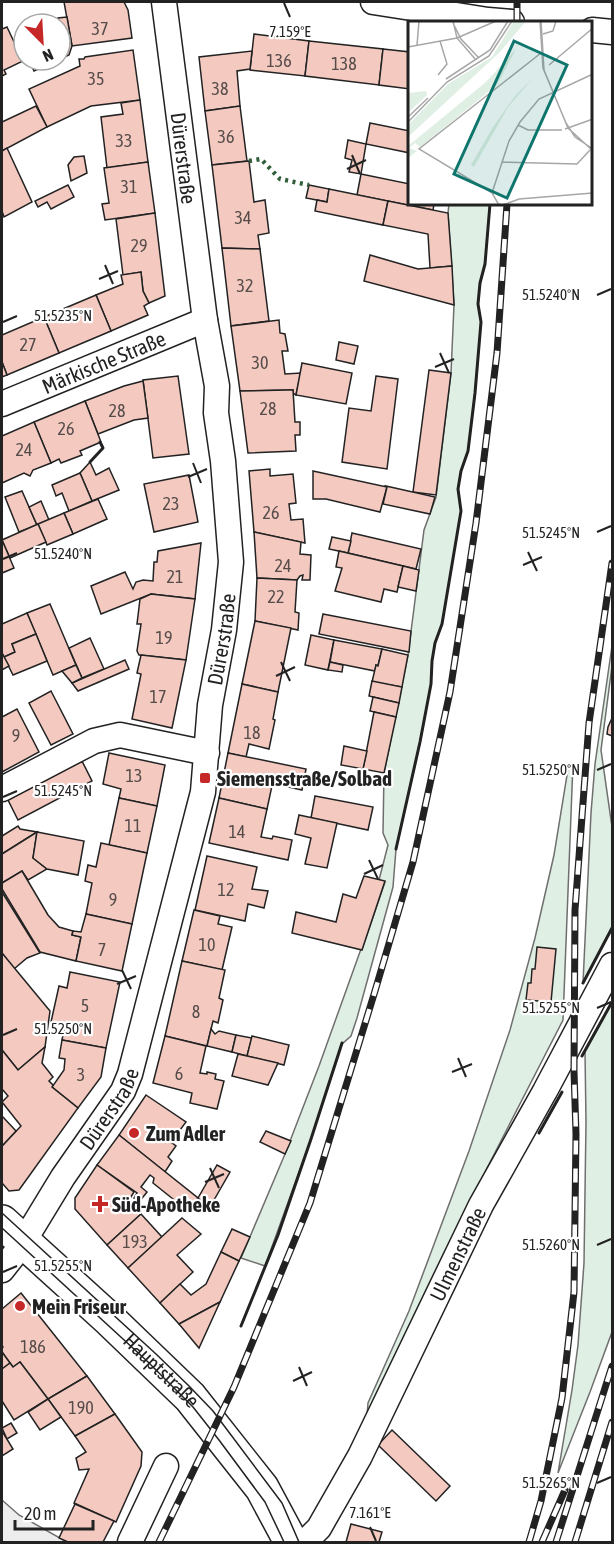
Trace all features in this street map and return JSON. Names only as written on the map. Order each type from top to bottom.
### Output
[{"type":"street","name":"Dürerstraße","points":[[2,1270],[13,1232],[63,1177],[123,1091],[130,1074],[203,792],[210,705],[224,630],[231,562],[223,461],[216,413],[217,386],[206,320],[164,2]]},
{"type":"street","points":[[374,2],[500,21]]},
{"type":"street","points":[[593,30],[612,32]]},
{"type":"street","name":"Märkische Straße","points":[[2,404],[206,320]]},
{"type":"street","points":[[2,789],[94,741],[120,735],[207,753]]},
{"type":"street","name":"Ulmenstraße","points":[[305,1542],[319,1528],[360,1456],[481,1205],[612,965]]},
{"type":"street","name":"Hauptstraße","points":[[13,1232],[190,1397],[262,1488],[291,1542]]},
{"type":"street","points":[[130,1542],[166,1466]]},
{"type":"green space","points":[[449,206],[490,206],[485,264],[478,304],[481,322],[475,393],[468,451],[458,489],[461,511],[442,623],[435,643],[431,684],[396,849],[393,887],[357,1018],[351,1036],[342,1044],[311,1139],[265,1266],[241,1258],[319,1066],[385,882],[379,880],[388,845],[383,833],[384,773],[408,655],[424,530],[436,497],[451,373],[454,305]]},
{"type":"green space","points":[[612,646],[612,666],[601,750],[612,827],[612,928],[583,983],[595,764]]},
{"type":"green space","points":[[569,763],[573,763],[563,1020],[465,1211],[367,1416],[368,1403],[409,1311],[469,1151],[510,1030],[535,938],[554,855]]},
{"type":"green space","points":[[612,1002],[612,1332],[558,1473],[578,1345],[584,1263],[585,1051]]},
{"type":"shaded area","points":[[2,1500],[19,1515],[67,1542],[2,1542]]},
{"type":"building","points":[[64,2],[124,2],[128,10],[132,38],[72,46],[72,12],[66,12]]},
{"type":"building","points":[[7,27],[12,38],[12,66],[4,70],[6,74],[2,76],[2,29]]},
{"type":"building","points":[[254,34],[309,41],[305,76],[250,70]]},
{"type":"building","points":[[309,41],[383,49],[379,85],[305,76]]},
{"type":"building","points":[[383,49],[408,52],[408,89],[379,85]]},
{"type":"building","points":[[133,50],[140,100],[91,106],[47,127],[29,89],[67,72],[72,72],[72,70],[80,66],[79,59]]},
{"type":"building","points":[[252,51],[250,69],[237,71],[240,106],[205,111],[199,57]]},
{"type":"building","points":[[140,100],[148,162],[107,168],[101,117],[123,114],[121,103]]},
{"type":"building","points":[[36,106],[47,127],[2,151],[2,122]]},
{"type":"building","points":[[240,106],[247,161],[212,165],[205,111]]},
{"type":"building","points":[[370,123],[408,131],[408,153],[366,144]]},
{"type":"building","points":[[348,140],[366,144],[361,174],[349,172],[352,160],[345,158]]},
{"type":"building","points":[[7,148],[32,202],[4,217],[2,211],[2,151]]},
{"type":"building","points":[[84,156],[87,173],[71,181],[68,165],[74,157]]},
{"type":"building","points":[[249,161],[254,202],[265,200],[269,233],[258,235],[260,249],[222,248],[212,165]]},
{"type":"building","points":[[148,162],[155,213],[105,220],[102,204],[109,203],[104,168]]},
{"type":"building","points":[[361,174],[408,184],[408,205],[357,195]]},
{"type":"building","points":[[68,185],[74,197],[51,209],[47,202],[38,207],[35,201]]},
{"type":"building","points":[[309,185],[329,189],[327,202],[306,198]]},
{"type":"building","points":[[329,189],[388,201],[383,225],[315,211],[317,200],[327,202]]},
{"type":"building","points":[[388,201],[448,213],[452,266],[430,268],[428,234],[383,225]]},
{"type":"building","points":[[413,206],[434,206],[433,210]]},
{"type":"building","points":[[155,213],[165,296],[149,303],[143,291],[141,272],[123,275],[116,219]]},
{"type":"building","points":[[222,248],[260,249],[269,321],[231,326]]},
{"type":"building","points":[[370,255],[418,269],[452,266],[454,305],[364,281]]},
{"type":"building","points":[[141,272],[143,291],[149,303],[144,306],[148,315],[111,331],[96,295],[123,284],[121,275]]},
{"type":"building","points":[[96,295],[111,331],[59,353],[44,317]]},
{"type":"building","points":[[44,317],[59,353],[7,375],[2,362],[2,335]]},
{"type":"building","points":[[279,320],[280,333],[285,334],[288,351],[282,351],[285,374],[301,373],[296,395],[293,390],[240,391],[231,326]]},
{"type":"building","points":[[339,342],[358,346],[354,364],[336,360]]},
{"type":"building","points":[[2,362],[7,375],[2,377]]},
{"type":"building","points":[[302,363],[352,373],[346,404],[296,395]]},
{"type":"building","points":[[429,370],[451,373],[436,495],[413,492]]},
{"type":"building","points":[[178,376],[189,454],[153,458],[143,380]]},
{"type":"building","points":[[376,376],[398,379],[387,469],[342,462],[349,408],[371,411]]},
{"type":"building","points":[[143,381],[148,418],[134,420],[98,434],[85,401]]},
{"type":"building","points":[[293,390],[295,422],[300,422],[300,435],[295,435],[296,451],[248,453],[240,391]]},
{"type":"building","points":[[85,401],[101,442],[80,451],[82,455],[61,463],[59,459],[51,463],[34,422]]},
{"type":"building","points":[[34,422],[51,463],[33,470],[30,476],[24,473],[2,483],[2,436]]},
{"type":"building","points":[[90,462],[96,475],[109,468],[119,490],[92,501],[80,473]]},
{"type":"building","points":[[270,469],[270,476],[293,474],[296,503],[289,504],[291,520],[303,519],[305,543],[254,532],[249,471]]},
{"type":"building","points":[[313,471],[387,487],[380,512],[326,499],[313,499]]},
{"type":"building","points":[[80,473],[92,501],[69,511],[62,493],[56,496],[52,485]]},
{"type":"building","points":[[189,475],[198,522],[154,532],[144,484]]},
{"type":"building","points":[[386,486],[435,497],[430,514],[383,504]]},
{"type":"building","points":[[22,491],[37,525],[19,532],[5,497]]},
{"type":"building","points":[[98,499],[107,519],[73,534],[64,513]]},
{"type":"building","points":[[41,501],[49,520],[37,525],[29,507]]},
{"type":"building","points":[[64,513],[73,534],[47,545],[38,524]]},
{"type":"building","points":[[38,524],[46,542],[10,558],[2,540]]},
{"type":"building","points":[[254,532],[301,542],[300,554],[311,555],[310,580],[302,580],[303,575],[297,580],[257,578]]},
{"type":"building","points":[[352,533],[421,549],[416,569],[348,553]]},
{"type":"building","points":[[332,537],[351,541],[348,553],[329,549]]},
{"type":"building","points":[[2,540],[14,568],[2,573]]},
{"type":"building","points":[[201,543],[195,599],[151,594],[101,614],[91,586],[125,572],[133,589],[136,582],[153,581],[154,562],[157,562],[158,551]]},
{"type":"building","points":[[339,551],[403,566],[397,592],[384,589],[381,602],[335,591],[342,568],[336,567]]},
{"type":"building","points":[[403,566],[419,570],[416,591],[398,587]]},
{"type":"building","points":[[257,578],[297,580],[295,612],[299,613],[298,630],[255,621]]},
{"type":"building","points":[[151,594],[195,599],[186,660],[139,655],[137,651],[141,624],[137,624],[140,599]]},
{"type":"building","points":[[50,604],[76,665],[53,675],[27,613]]},
{"type":"building","points":[[27,613],[36,634],[12,644],[15,652],[4,657],[2,624]]},
{"type":"building","points":[[323,614],[411,631],[409,652],[319,634]]},
{"type":"building","points":[[255,621],[291,628],[278,692],[242,684]]},
{"type":"building","points":[[36,634],[47,661],[13,675],[4,657],[15,652],[12,644]]},
{"type":"building","points":[[311,635],[334,640],[328,670],[305,665]]},
{"type":"building","points":[[90,638],[104,669],[82,678],[69,648]]},
{"type":"building","points":[[334,640],[382,649],[375,671],[330,662]]},
{"type":"building","points":[[382,649],[408,655],[402,687],[372,682]]},
{"type":"building","points":[[2,653],[9,666],[2,670]]},
{"type":"building","points":[[141,655],[186,660],[172,728],[132,719],[141,674],[137,673]]},
{"type":"building","points":[[125,660],[129,669],[78,691],[72,683]]},
{"type":"building","points":[[330,662],[343,665],[342,672],[328,670]]},
{"type":"building","points":[[76,665],[82,678],[72,683],[62,671]]},
{"type":"building","points":[[372,681],[402,687],[399,703],[369,696]]},
{"type":"building","points":[[242,684],[278,692],[269,749],[249,744],[246,757],[228,753]]},
{"type":"building","points":[[51,691],[73,734],[51,745],[29,703]]},
{"type":"building","points":[[373,697],[399,703],[396,717],[370,711]]},
{"type":"building","points":[[17,709],[39,752],[2,772],[2,717]]},
{"type":"building","points":[[374,712],[396,717],[384,773],[363,769]]},
{"type":"building","points":[[612,718],[612,736],[607,734]]},
{"type":"building","points":[[344,746],[367,751],[363,769],[341,765]]},
{"type":"building","points":[[109,753],[165,765],[157,806],[119,798],[121,789],[103,784]]},
{"type":"building","points":[[228,753],[306,769],[302,790],[273,781],[267,809],[219,798]]},
{"type":"building","points":[[82,761],[92,781],[18,820],[8,800]]},
{"type":"building","points":[[315,796],[373,807],[368,830],[311,818]]},
{"type":"building","points":[[119,798],[157,806],[147,853],[109,845]]},
{"type":"building","points":[[219,798],[267,809],[261,837],[272,839],[273,836],[292,840],[288,860],[209,843]]},
{"type":"building","points":[[299,815],[337,823],[327,868],[305,864],[311,838],[295,834]]},
{"type":"building","points":[[18,826],[20,829],[37,832],[2,854],[2,836]]},
{"type":"building","points":[[37,832],[33,858],[47,869],[28,880],[22,871],[2,883],[2,854]]},
{"type":"building","points":[[37,832],[84,841],[78,875],[47,869],[33,858]]},
{"type":"building","points":[[101,843],[147,853],[132,924],[86,914],[92,883],[85,881],[88,865],[96,867]]},
{"type":"building","points":[[207,856],[257,867],[252,889],[268,891],[264,908],[248,904],[245,921],[195,910]]},
{"type":"building","points":[[22,871],[48,915],[59,927],[73,931],[72,935],[81,937],[76,961],[40,952],[2,889],[2,883]]},
{"type":"building","points":[[364,876],[385,881],[362,950],[292,933],[296,912],[336,922],[343,894],[356,898]]},
{"type":"building","points":[[2,892],[40,953],[27,958],[14,969],[2,953]]},
{"type":"building","points":[[194,910],[220,916],[218,924],[232,927],[222,970],[182,961]]},
{"type":"building","points":[[86,914],[132,924],[122,971],[76,961],[81,937],[72,935],[73,931],[81,932]]},
{"type":"building","points":[[537,947],[556,949],[551,1002],[526,1000],[532,969],[535,969]]},
{"type":"building","points":[[2,953],[50,1011],[45,1047],[18,1070],[2,1050]]},
{"type":"building","points":[[182,961],[225,970],[219,998],[223,1000],[218,1023],[213,1021],[207,1046],[165,1036]]},
{"type":"building","points":[[70,972],[120,982],[106,1048],[62,1040],[65,1025],[51,1022],[59,986],[67,988]]},
{"type":"building","points":[[211,1029],[215,1034],[219,1031],[236,1035],[232,1052],[207,1046]]},
{"type":"building","points":[[236,1035],[252,1038],[247,1056],[232,1052]]},
{"type":"building","points":[[165,1036],[206,1046],[200,1073],[216,1074],[215,1079],[224,1081],[217,1109],[190,1103],[192,1093],[153,1083]]},
{"type":"building","points":[[252,1036],[289,1045],[284,1065],[247,1056]]},
{"type":"building","points":[[62,1040],[106,1048],[101,1077],[78,1108],[52,1087],[64,1070],[65,1059],[59,1058]]},
{"type":"building","points":[[45,1047],[42,1063],[53,1077],[49,1081],[52,1087],[78,1108],[19,1190],[9,1191],[2,1183],[2,1146],[21,1126],[2,1102],[8,1096],[2,1089],[2,1050],[18,1070]]},
{"type":"building","points":[[238,1054],[278,1063],[268,1085],[232,1076]]},
{"type":"building","points":[[146,1095],[186,1122],[171,1142],[176,1146],[168,1157],[172,1161],[165,1172],[119,1135]]},
{"type":"building","points":[[2,1116],[16,1131],[2,1146]]},
{"type":"building","points":[[266,1131],[291,1141],[285,1154],[260,1142]]},
{"type":"building","points":[[119,1135],[198,1198],[188,1211],[153,1183],[154,1178],[150,1175],[141,1187],[147,1192],[139,1202],[134,1198],[137,1193],[97,1165]]},
{"type":"building","points":[[97,1165],[134,1192],[129,1200],[141,1214],[107,1245],[75,1209],[75,1198]]},
{"type":"building","points":[[217,1165],[230,1172],[210,1207],[198,1198]]},
{"type":"building","points":[[141,1214],[162,1237],[128,1268],[107,1245]]},
{"type":"building","points":[[182,1218],[201,1234],[177,1255],[193,1272],[160,1303],[128,1268]]},
{"type":"building","points":[[232,1229],[250,1237],[239,1261],[221,1252]]},
{"type":"building","points":[[221,1252],[239,1261],[220,1302],[179,1324],[160,1303],[180,1284],[191,1295],[206,1284]]},
{"type":"building","points":[[21,1293],[87,1376],[48,1399],[20,1362],[13,1367],[2,1352],[2,1309]]},
{"type":"building","points":[[220,1302],[199,1348],[179,1324]]},
{"type":"building","points":[[2,1352],[10,1363],[2,1369]]},
{"type":"building","points":[[20,1362],[48,1399],[14,1420],[2,1401],[2,1369],[10,1363],[13,1367]]},
{"type":"building","points":[[87,1376],[115,1414],[75,1436],[48,1399]]},
{"type":"building","points":[[48,1399],[61,1417],[40,1430],[28,1412]]},
{"type":"building","points":[[115,1414],[142,1452],[141,1466],[116,1522],[74,1503],[89,1469],[79,1470],[76,1458],[86,1452],[75,1436]]},
{"type":"building","points":[[11,1423],[17,1433],[7,1439],[2,1428]]},
{"type":"building","points":[[392,1430],[450,1486],[436,1501],[378,1445]]},
{"type":"building","points":[[2,1431],[13,1449],[2,1456]]},
{"type":"building","points":[[75,1504],[114,1521],[103,1542],[68,1542],[59,1538]]},
{"type":"building","points":[[351,1524],[382,1532],[379,1542],[346,1542]]},
{"type":"tram line","points":[[2,1213],[156,1354],[213,1411],[282,1503],[299,1542]]},
{"type":"tram line","points":[[2,1228],[147,1361],[193,1407],[265,1502],[284,1542]]},
{"type":"railway","points":[[517,2],[517,21]]},
{"type":"railway","points":[[159,1542],[234,1387],[310,1203],[413,862],[450,692],[476,523],[497,353],[507,206]]},
{"type":"railway","points":[[529,1542],[541,1501],[562,1398],[574,1292],[575,910],[589,723],[612,563]]},
{"type":"railway","points":[[556,1542],[612,1366]]},
{"type":"railway","points":[[575,1542],[612,1422]]},
{"type":"railway","points":[[542,1542],[565,1490]]},
{"type":"hedge","points":[[249,161],[261,159],[280,179],[309,185]]},
{"type":"wall","points":[[396,849],[420,742],[431,684],[435,643],[442,624],[461,511],[458,489],[468,451],[475,393],[481,322],[478,304],[485,264],[490,206]]},
{"type":"wall","points":[[90,462],[103,448],[100,442]]},
{"type":"wall","points":[[583,983],[612,928]]},
{"type":"wall","points":[[582,1056],[612,1002]]},
{"type":"wall","points":[[241,1326],[278,1235],[342,1043]]},
{"type":"wall","points":[[539,1133],[562,1092]]},
{"type":"place","name":"Siemensstraße/Solbad","points":[[205,778]]},
{"type":"place","name":"Zum Adler","points":[[134,1133]]},
{"type":"place","name":"Süd-Apotheke","points":[[100,1204]]},
{"type":"place","name":"Mein Friseur","points":[[20,1306]]}]
